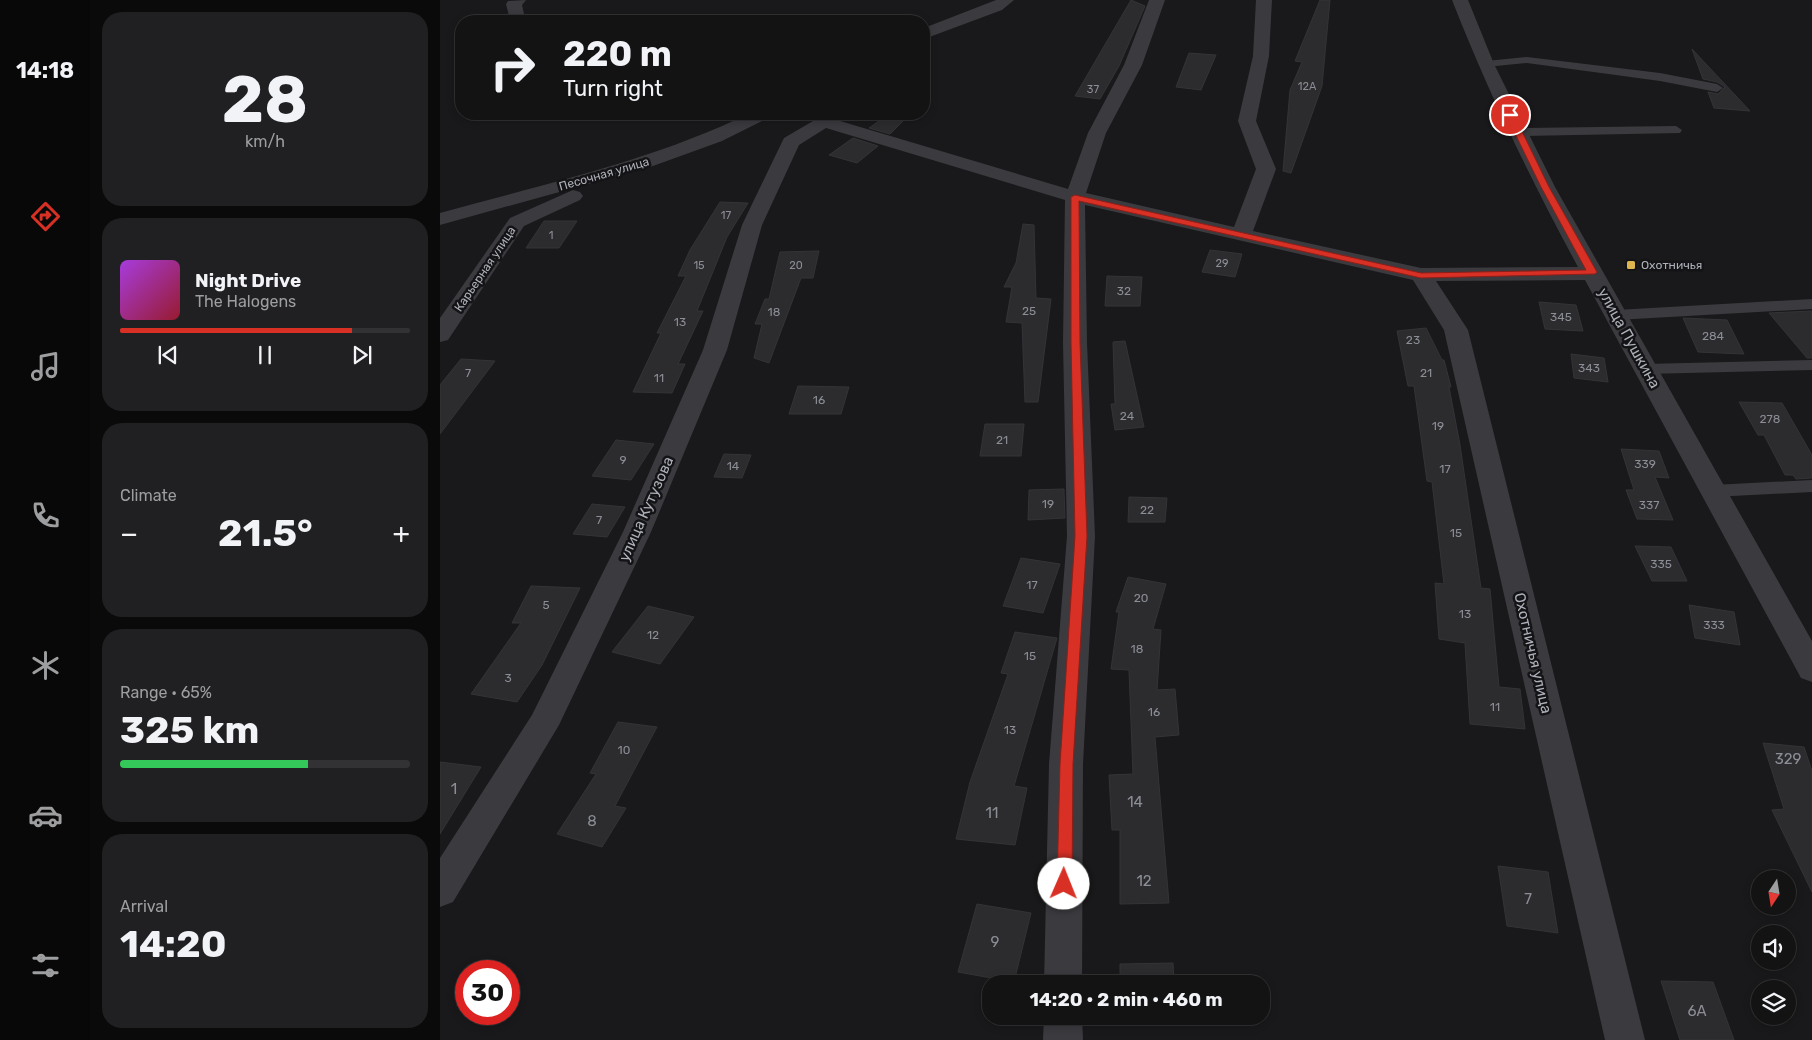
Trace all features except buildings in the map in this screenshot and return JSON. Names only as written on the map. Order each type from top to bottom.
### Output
[{"type":"street","points":[[516,15],[514,4],[518,0]]},
{"type":"street","points":[[930,32],[996,7],[1006,0]]},
{"type":"street","points":[[1063,975],[1066,764],[1081,536],[1075,343],[1075,197],[1097,133],[1133,65],[1157,0]]},
{"type":"street","points":[[1242,235],[1266,169],[1247,120],[1261,56],[1264,0]]},
{"type":"street","name":"улица Пушкина","points":[[1460,0],[1486,64],[1545,187],[1811,664]]},
{"type":"street","name":"Песочная улица","points":[[440,219],[646,162],[715,137],[750,120]]},
{"type":"street","name":"улица Кутузова","points":[[440,890],[544,725],[637,532],[715,350],[752,225],[791,142],[818,120]]},
{"type":"street","points":[[827,120],[1075,197],[1421,275],[1592,272]]},
{"type":"street","name":"Карьерная улица","points":[[440,335],[517,222],[646,162]]},
{"type":"street","name":"Охотничья улица","points":[[1421,275],[1456,330],[1625,1040]]},
{"type":"street","points":[[1063,1025],[1063,1040]]},
{"type":"lane","points":[[1486,64],[1527,60],[1660,77],[1717,88]]},
{"type":"lane","points":[[1518,132],[1676,130]]},
{"type":"lane","points":[[1616,315],[1812,304]]},
{"type":"lane","points":[[1646,369],[1812,364]]},
{"type":"lane","points":[[1713,490],[1812,486]]},
{"type":"place","name":"Охотничья","points":[[1631,265]]},
{"type":"route","points":[[1064,884],[1066,764],[1081,536],[1075,343],[1075,197],[1421,275],[1592,272],[1545,187],[1510,115]]}]
